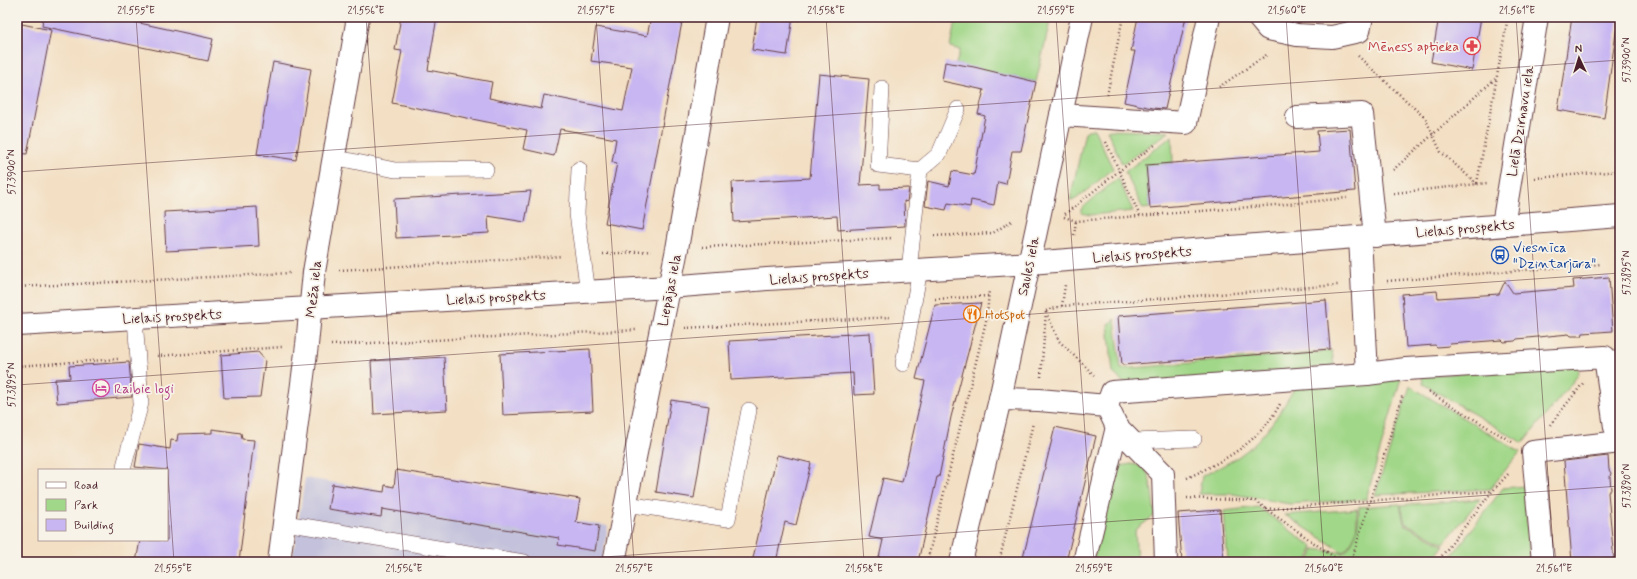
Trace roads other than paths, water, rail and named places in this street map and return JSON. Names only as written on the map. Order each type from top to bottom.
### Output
[{"type":"street","name":"Meža iela","points":[[279,562],[311,308],[314,272],[358,17]]},
{"type":"street","name":"Liepājas iela","points":[[614,562],[669,287],[717,17]]},
{"type":"street","name":"Saules iela","points":[[960,562],[1000,399],[1082,17]]},
{"type":"street","points":[[1061,116],[1186,123],[1209,17]]},
{"type":"street","points":[[1258,17],[1268,29],[1292,34],[1332,37],[1359,31],[1362,17]]},
{"type":"street","name":"Lielā Dzirnavu iela","points":[[1503,225],[1537,17]]},
{"type":"street","points":[[1297,117],[1362,114],[1370,193],[1368,236],[1363,283],[1367,374]]},
{"type":"street","name":"Lielais prospekts","points":[[17,325],[669,287],[767,279],[1030,262],[1620,216]]},
{"type":"street","points":[[1000,399],[1109,399],[1288,380],[1367,374],[1407,374],[1604,357],[1615,427],[1620,441],[1533,452],[1543,562]]},
{"type":"street","points":[[1109,399],[1124,434],[1163,474],[1166,562]]},
{"type":"street","points":[[1084,562],[1124,434]]},
{"type":"lane","points":[[882,88],[878,165],[920,170]]},
{"type":"lane","points":[[903,364],[914,270],[912,237],[920,170],[939,154],[958,109]]},
{"type":"lane","points":[[334,157],[395,170],[486,169]]},
{"type":"lane","points":[[579,169],[577,214],[588,292]]},
{"type":"lane","points":[[124,466],[141,403],[135,318]]},
{"type":"lane","points":[[626,504],[728,519],[749,410]]},
{"type":"lane","points":[[1124,434],[1194,439]]},
{"type":"lane","points":[[285,523],[524,562]]},
{"type":"place","name":"Mēness aptieka","points":[[1472,46]]},
{"type":"place","name":"Viesnīca \"Dzintarjūra\"","points":[[1500,255]]},
{"type":"place","name":"Hotspot","points":[[972,314]]},
{"type":"place","name":"Raibie logi","points":[[101,388]]}]
